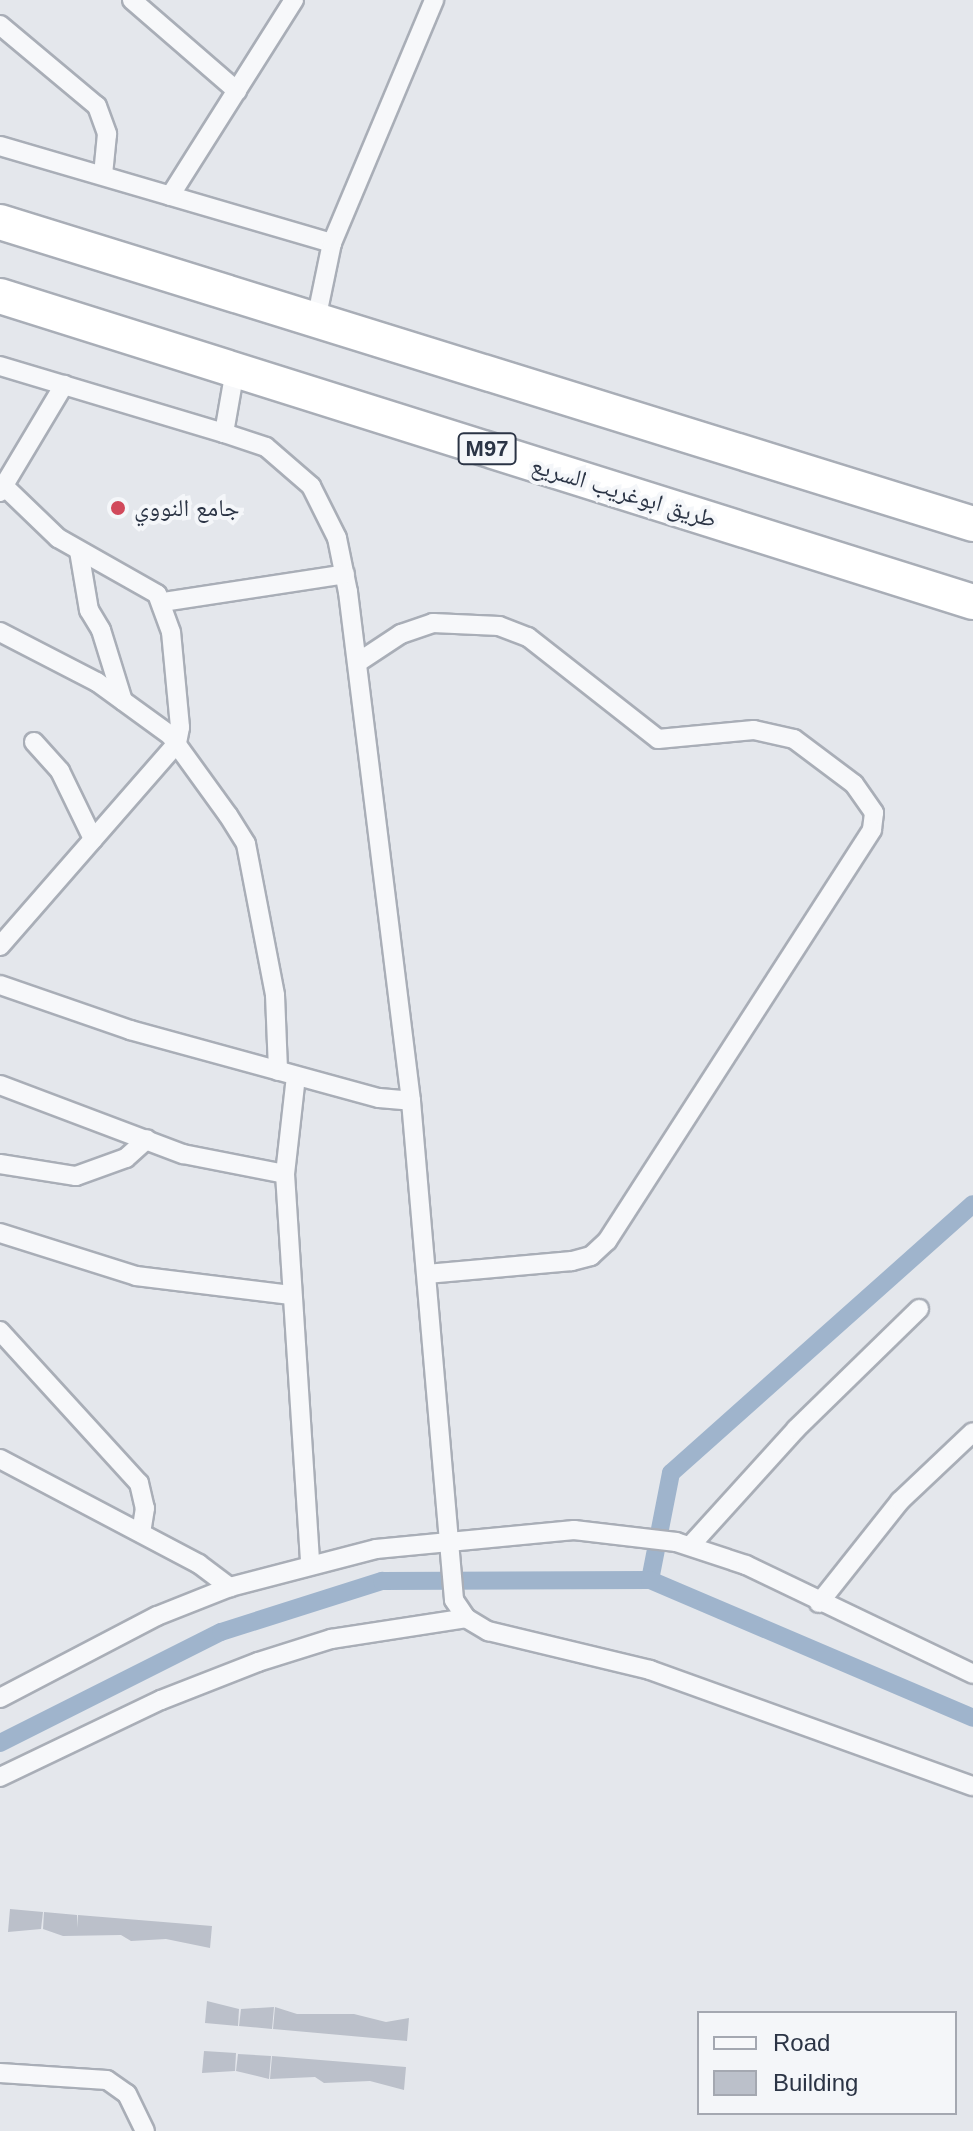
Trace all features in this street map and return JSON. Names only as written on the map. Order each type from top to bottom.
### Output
[{"type":"highway","points":[[0,222],[973,524]]},
{"type":"highway","name":"طريق ابوغريب السريع","points":[[0,296],[973,602]]},
{"type":"highway","points":[[918,584],[973,616]]},
{"type":"street","points":[[132,0],[237,91]]},
{"type":"street","points":[[170,196],[290,7],[271,0]]},
{"type":"street","points":[[316,320],[332,243],[434,0]]},
{"type":"street","points":[[0,25],[97,106],[107,134],[103,175]]},
{"type":"street","points":[[0,146],[332,243]]},
{"type":"street","points":[[0,366],[266,447],[311,486],[337,538],[357,663],[411,1101],[452,1539],[453,1594],[466,1618],[488,1631],[650,1670],[762,1707],[973,1786]]},
{"type":"street","points":[[224,433],[235,370]]},
{"type":"street","points":[[0,946],[7,925],[93,839],[177,743],[180,727],[171,632],[163,602],[145,585],[79,551],[2,489],[64,385]]},
{"type":"street","points":[[79,551],[89,610],[101,630],[123,701]]},
{"type":"street","points":[[163,602],[345,574]]},
{"type":"street","points":[[357,663],[401,634],[433,623],[499,626],[528,637],[658,739],[754,730],[794,739],[854,784],[874,813],[872,830],[607,1241],[591,1256],[572,1261],[427,1274]]},
{"type":"street","points":[[0,632],[123,701],[177,743],[246,844],[287,1074],[285,1174],[310,1565]]},
{"type":"street","points":[[34,742],[60,771],[93,839]]},
{"type":"street","points":[[0,985],[130,1030],[287,1074],[411,1101]]},
{"type":"street","points":[[0,1085],[219,1163],[285,1174]]},
{"type":"street","points":[[0,1164],[76,1176],[126,1158],[147,1139]]},
{"type":"street","points":[[0,1233],[136,1276],[291,1295]]},
{"type":"street","points":[[691,1545],[796,1429],[919,1309]]},
{"type":"street","points":[[0,1331],[139,1483],[145,1508],[141,1533]]},
{"type":"street","points":[[819,1603],[900,1501],[973,1432]]},
{"type":"street","points":[[0,1459],[141,1533],[230,1587]]},
{"type":"street","points":[[0,1698],[157,1616],[230,1587],[376,1549],[452,1539],[574,1530],[691,1545],[746,1565],[819,1603],[973,1674]]},
{"type":"street","points":[[0,1777],[161,1700],[258,1662],[331,1639],[466,1618]]},
{"type":"street","points":[[0,2073],[107,2080],[127,2094],[145,2131]]},
{"type":"building","points":[[10,1909],[43,1912],[41,1929],[8,1932]]},
{"type":"building","points":[[44,1912],[77,1915],[77,1928],[78,1915],[212,1926],[210,1948],[166,1939],[131,1941],[121,1935],[63,1936],[43,1929]]},
{"type":"building","points":[[207,2001],[239,2009],[238,2026],[205,2023]]},
{"type":"building","points":[[274,2007],[272,2029],[239,2026],[241,2009]]},
{"type":"building","points":[[275,2007],[297,2014],[354,2014],[386,2022],[409,2018],[407,2041],[273,2029]]},
{"type":"building","points":[[204,2051],[236,2053],[235,2071],[202,2073]]},
{"type":"building","points":[[238,2054],[271,2056],[269,2079],[236,2071]]},
{"type":"building","points":[[272,2056],[406,2067],[404,2090],[370,2081],[324,2083],[315,2077],[270,2079]]},
{"type":"waterway","points":[[650,1580],[671,1473],[973,1204]]},
{"type":"waterway","points":[[0,1743],[221,1632],[382,1581],[650,1580],[973,1718]]},
{"type":"place","name":"جامع النووي","points":[[118,508]]}]
